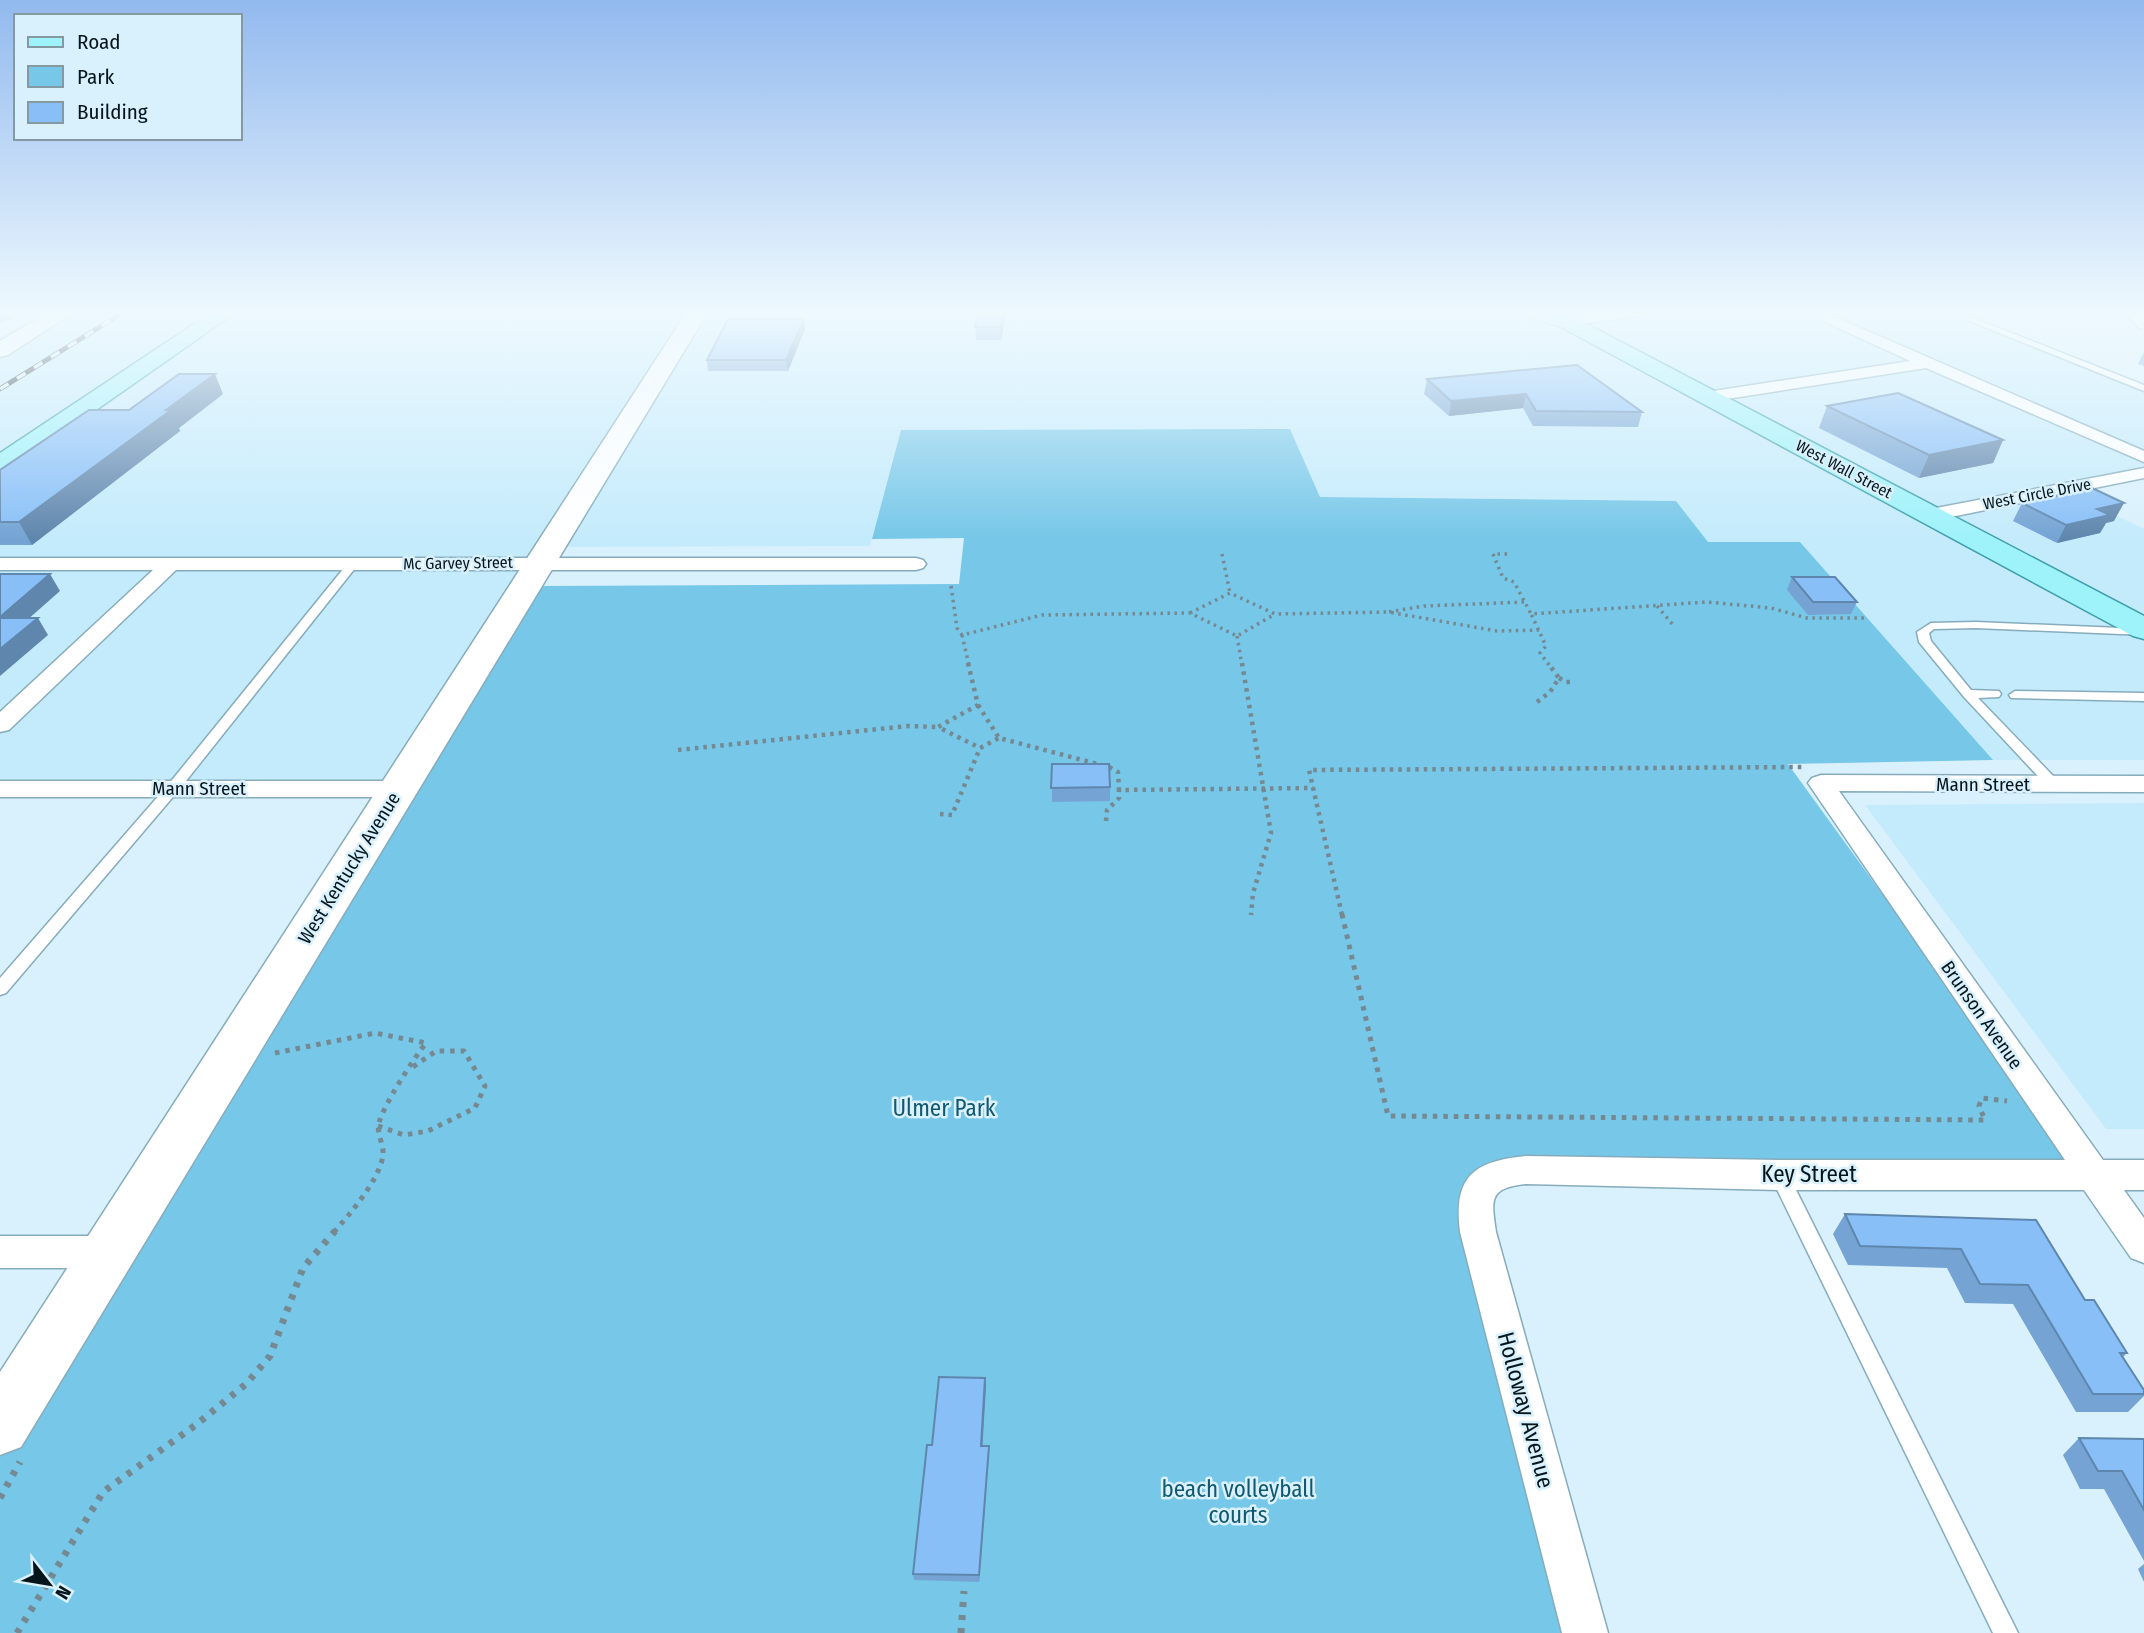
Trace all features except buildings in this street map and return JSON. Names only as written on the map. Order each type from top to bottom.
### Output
[{"type":"main road","points":[[0,464],[116,386]]},
{"type":"main road","name":"West Wall Street","points":[[1687,386],[2144,631]]},
{"type":"street","name":"West Kentucky Avenue","points":[[0,1426],[652,386]]},
{"type":"street","points":[[1707,397],[1777,386]]},
{"type":"street","points":[[1981,386],[2144,457]]},
{"type":"street","name":"West Circle Drive","points":[[1931,515],[2144,473]]},
{"type":"street","name":"Mc Garvey Street","points":[[0,564],[916,564]]},
{"type":"street","points":[[0,725],[171,564]]},
{"type":"street","name":"Mann Street","points":[[1816,775],[2053,784],[2144,784]]},
{"type":"street","name":"Brunson Avenue","points":[[1816,775],[2144,1247]]},
{"type":"street","name":"Mann Street","points":[[0,789],[399,789]]},
{"type":"street","name":"Key Street","points":[[1479,1187],[1487,1178],[1497,1173],[1526,1170],[1779,1175],[2144,1175]]},
{"type":"street","name":"Holloway Avenue","points":[[1479,1187],[1475,1195],[1474,1209],[1478,1232],[1585,1633]]},
{"type":"street","points":[[0,1252],[110,1252]]},
{"type":"lane","points":[[0,989],[173,788],[352,565]]},
{"type":"lane","points":[[2053,784],[1968,694],[1925,642],[1923,632],[1931,626],[1976,625],[2144,631]]},
{"type":"lane","points":[[1968,694],[1995,694]]},
{"type":"lane","points":[[2015,695],[2144,697]]},
{"type":"lane","points":[[1779,1175],[2006,1633]]},
{"type":"path","points":[[1222,554],[1230,593]]},
{"type":"path","points":[[1507,554],[1493,554],[1503,578],[1514,582],[1531,614],[1546,646],[1541,653],[1559,678],[1566,682],[1575,682]]},
{"type":"path","points":[[951,586],[957,628],[962,635],[978,705],[999,738]]},
{"type":"path","points":[[962,635],[1042,615],[1190,613],[1230,593]]},
{"type":"path","points":[[1230,593],[1275,614],[1388,612],[1424,606],[1524,602]]},
{"type":"path","points":[[1531,614],[1707,602],[1771,608],[1807,618],[1864,618]]},
{"type":"path","points":[[1657,605],[1674,626]]},
{"type":"path","points":[[1388,612],[1497,631],[1539,631]]},
{"type":"path","points":[[1190,613],[1237,636]]},
{"type":"path","points":[[1237,636],[1275,614]]},
{"type":"path","points":[[1237,636],[1271,833],[1265,861],[1254,882],[1251,916]]},
{"type":"path","points":[[1537,702],[1550,692],[1559,678]]},
{"type":"path","points":[[938,727],[978,705]]},
{"type":"path","points":[[678,750],[908,726],[938,727],[980,748]]},
{"type":"path","points":[[940,814],[951,815],[980,748],[999,738],[1109,767],[1118,772],[1119,798],[1107,810],[1106,821]]},
{"type":"path","points":[[1816,775],[1309,770],[1388,1116],[1985,1120],[1979,1106],[1982,1098],[2001,1099],[2016,1105]]},
{"type":"path","points":[[1119,790],[1313,788]]},
{"type":"path","points":[[17,1633],[103,1492],[197,1424],[246,1384],[270,1356],[303,1268],[352,1211],[377,1172],[383,1154],[378,1126],[426,1043],[382,1034],[353,1035],[285,1052],[233,1055]]},
{"type":"path","points":[[378,1126],[393,1135],[418,1135],[475,1108],[485,1086],[464,1051],[436,1051],[410,1069]]},
{"type":"path","points":[[961,1633],[964,1591]]},
{"type":"shaded area","points":[[0,386],[2134,386],[2144,390],[2144,472],[2061,489],[2144,529],[2144,760],[1993,760],[1800,542],[1707,542],[1676,501],[1320,497],[1290,429],[901,430],[870,546],[562,547],[400,788],[0,789]]},
{"type":"shaded area","points":[[2144,803],[2144,1129],[2106,1129],[1865,805]]},
{"type":"green space","name":"Ulmer Park","points":[[1290,429],[1320,497],[1676,501],[1708,542],[1800,542],[1993,760],[1788,764],[2068,1150],[2074,1167],[1477,1177],[1577,1633],[0,1633],[0,1451],[535,586],[959,584],[964,538],[872,539],[901,430]]},
{"type":"railway","points":[[0,389],[4,386]]},
{"type":"park label","name":"beach volleyball courts","points":[[1238,1502]]}]
